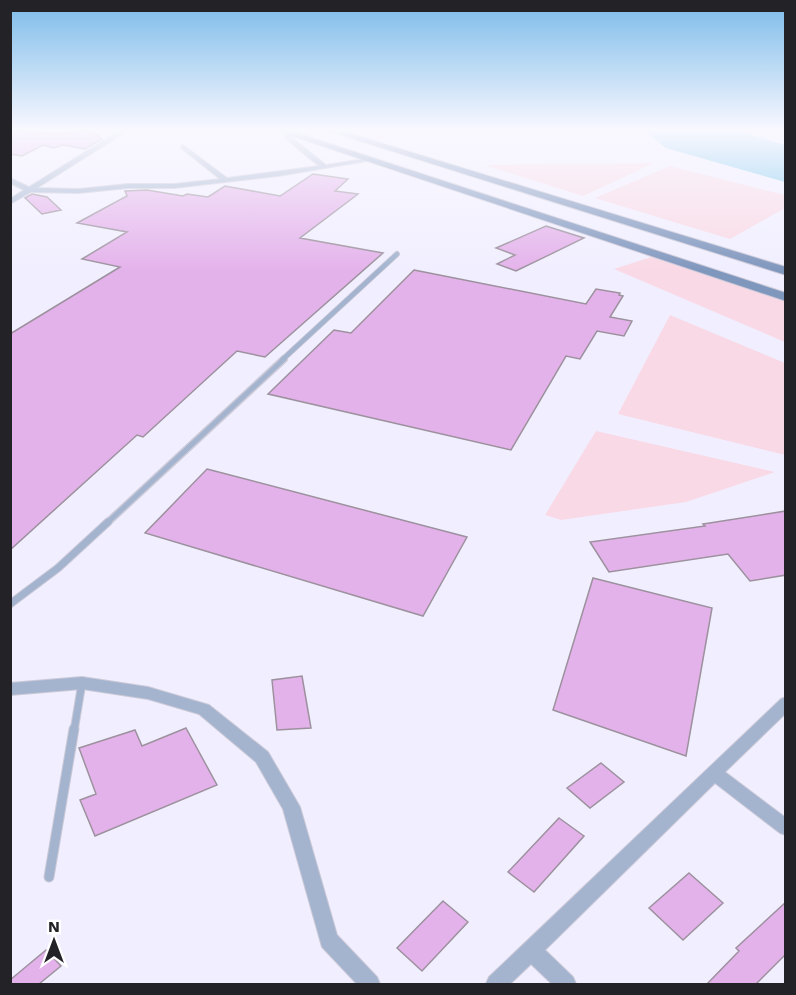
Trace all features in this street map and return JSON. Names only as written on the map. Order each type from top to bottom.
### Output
[{"type":"street","points":[[10,202],[49,177]]},
{"type":"street","points":[[223,177],[226,180]]},
{"type":"street","points":[[10,180],[29,190],[79,191],[246,177]]},
{"type":"street","points":[[423,177],[786,297]]},
{"type":"street","points":[[483,177],[786,271]]},
{"type":"street","points":[[10,689],[82,683],[148,693],[204,709],[262,757],[291,807],[329,940],[370,984]]},
{"type":"street","points":[[496,984],[786,702]]},
{"type":"street","points":[[713,772],[786,828]]},
{"type":"street","points":[[530,949],[566,984]]},
{"type":"lane","points":[[10,604],[58,568],[397,254]]},
{"type":"lane","points":[[49,877],[82,683]]},
{"type":"shaded area","points":[[524,177],[623,177],[583,196]]},
{"type":"shaded area","points":[[643,177],[715,177],[785,195],[785,208],[730,239],[595,198]]},
{"type":"shaded area","points":[[654,256],[785,299],[785,342],[614,269]]},
{"type":"shaded area","points":[[670,315],[785,363],[785,455],[618,414]]},
{"type":"shaded area","points":[[596,431],[775,472],[686,502],[561,520],[545,515]]},
{"type":"water","points":[[769,177],[785,177],[785,182]]},
{"type":"building","points":[[308,177],[348,179],[335,191],[358,194],[300,238],[383,253],[265,357],[237,351],[143,437],[137,435],[10,550],[10,334],[120,267],[82,259],[127,232],[77,223],[127,196],[125,191],[147,190],[183,196],[187,194],[208,197],[225,186],[280,196]]},
{"type":"building","points":[[32,194],[47,197],[61,210],[42,214],[25,198]]},
{"type":"building","points":[[546,226],[584,238],[516,271],[497,264],[515,255],[496,248]]},
{"type":"building","points":[[414,270],[586,304],[596,289],[620,293],[619,295],[623,296],[610,317],[632,321],[624,336],[597,331],[580,359],[566,356],[511,450],[268,394],[334,330],[351,333]]},
{"type":"building","points":[[207,469],[467,537],[423,616],[145,533]]},
{"type":"building","points":[[786,511],[786,575],[750,581],[728,554],[609,572],[590,542],[705,526],[703,524]]},
{"type":"building","points":[[593,578],[712,608],[686,756],[553,710]]},
{"type":"building","points":[[302,676],[311,728],[277,730],[272,680]]},
{"type":"building","points":[[186,728],[217,785],[95,836],[80,800],[96,794],[79,748],[135,730],[142,746]]},
{"type":"building","points":[[601,763],[624,782],[590,808],[567,788]]},
{"type":"building","points":[[559,818],[584,836],[534,892],[508,872]]},
{"type":"building","points":[[689,873],[723,903],[683,940],[649,908]]},
{"type":"building","points":[[443,901],[468,922],[422,971],[397,948]]},
{"type":"building","points":[[786,902],[786,954],[756,984],[707,984],[739,951],[736,948]]},
{"type":"building","points":[[46,950],[61,966],[39,984],[10,984],[10,980]]}]
